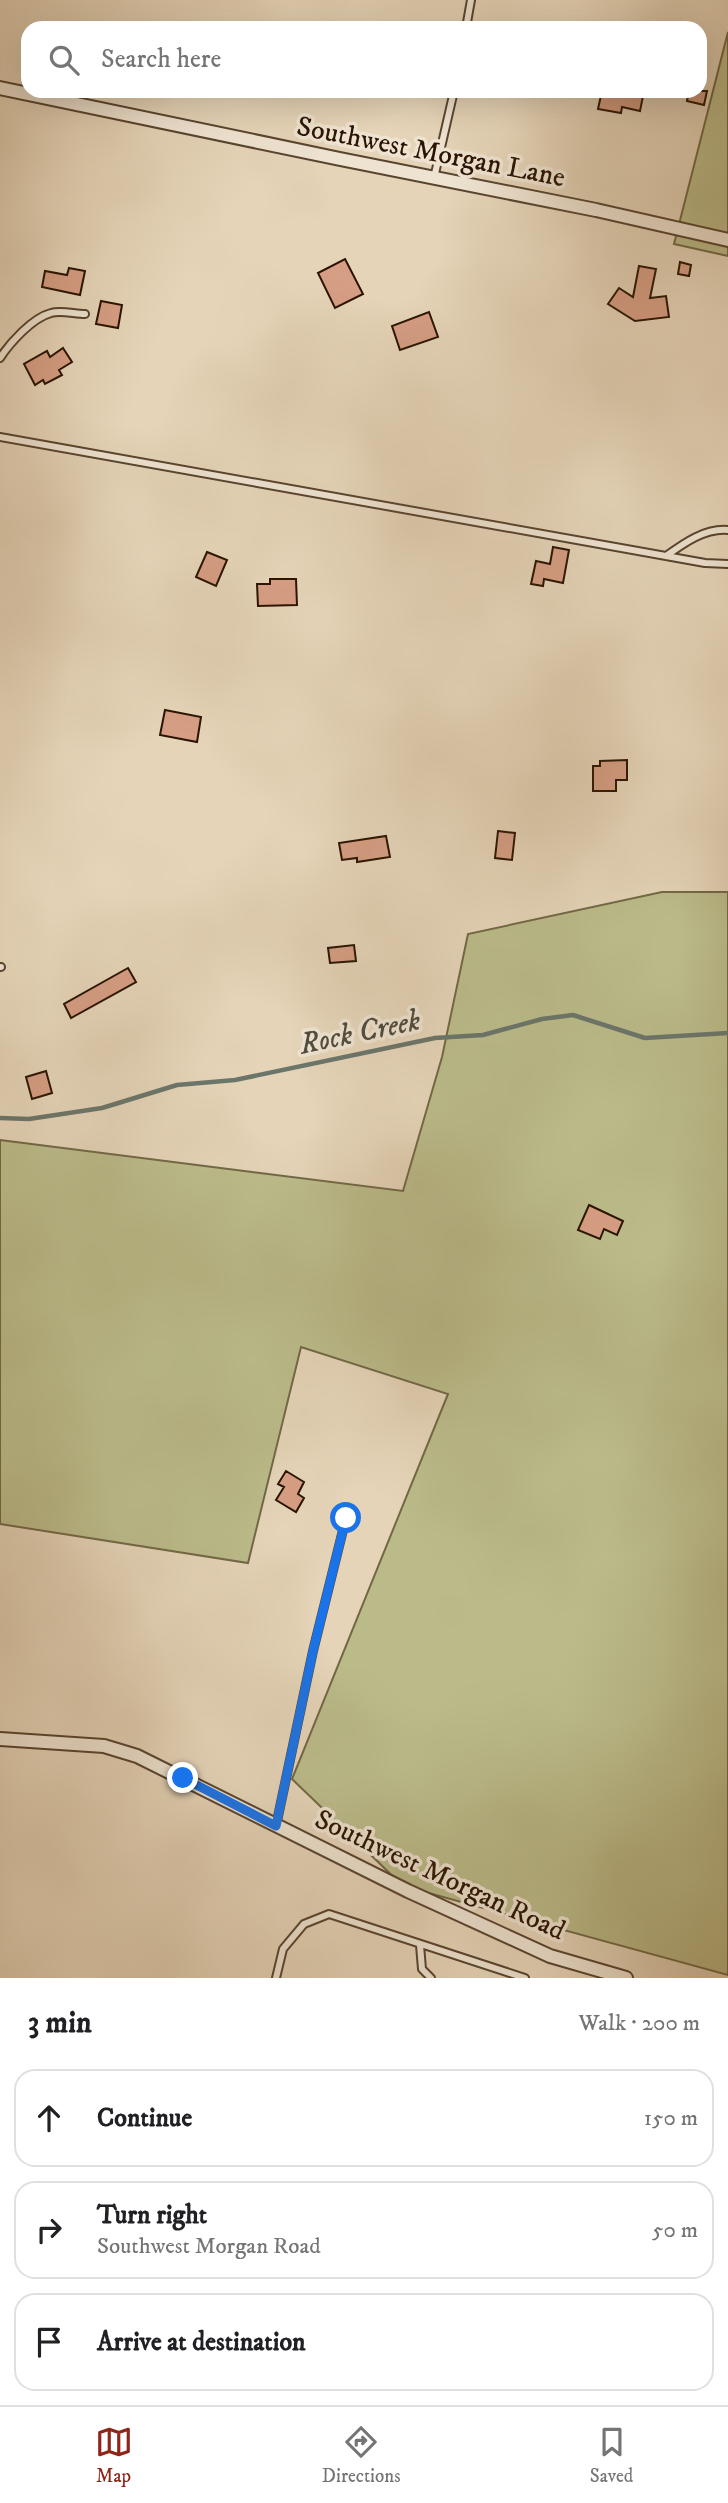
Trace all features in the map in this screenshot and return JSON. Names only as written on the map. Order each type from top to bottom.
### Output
[{"type":"street","name":"Southwest Morgan Lane","points":[[0,88],[21,92]]},
{"type":"street","name":"Southwest Morgan Lane","points":[[48,98],[728,240]]},
{"type":"street","name":"Southwest Morgan Road","points":[[0,1739],[104,1746],[137,1756],[408,1891],[550,1956],[626,1978]]},
{"type":"lane","points":[[467,21],[471,0]]},
{"type":"lane","points":[[434,178],[452,98]]},
{"type":"lane","points":[[0,358],[9,344],[51,312],[85,314]]},
{"type":"lane","points":[[0,437],[705,563],[728,564]]},
{"type":"lane","points":[[666,556],[683,543],[703,534],[717,529],[728,530]]},
{"type":"lane","points":[[276,1826],[313,1651],[346,1518]]},
{"type":"lane","points":[[276,1978],[283,1949],[304,1924],[329,1914],[525,1978]]},
{"type":"lane","points":[[420,1945],[422,1969],[431,1978]]},
{"type":"green space","points":[[728,32],[728,256],[674,244]]},
{"type":"green space","points":[[662,892],[728,892],[728,1975],[403,1886],[292,1779],[448,1394],[301,1347],[248,1563],[0,1524],[0,1140],[403,1191],[442,1057],[468,934]]},
{"type":"building","points":[[600,98],[643,98],[640,111],[622,107],[621,113],[598,109]]},
{"type":"building","points":[[688,98],[706,98],[704,105],[687,101]]},
{"type":"building","points":[[345,259],[363,294],[335,308],[318,273]]},
{"type":"building","points":[[680,262],[691,265],[689,276],[678,274]]},
{"type":"building","points":[[639,266],[656,269],[650,298],[666,296],[669,317],[635,321],[608,304],[619,288],[633,297]]},
{"type":"building","points":[[69,268],[85,271],[80,295],[42,287],[45,271],[67,275]]},
{"type":"building","points":[[101,301],[122,305],[118,328],[96,324]]},
{"type":"building","points":[[429,312],[438,337],[400,350],[392,326]]},
{"type":"building","points":[[63,348],[72,362],[59,370],[62,375],[45,384],[43,380],[35,385],[24,364],[47,351],[50,357]]},
{"type":"building","points":[[553,547],[569,550],[563,583],[544,579],[543,586],[531,584],[536,561],[550,564]]},
{"type":"building","points":[[207,552],[227,560],[216,586],[196,577]]},
{"type":"building","points":[[270,579],[296,579],[297,605],[258,606],[257,584],[270,584]]},
{"type":"building","points":[[165,710],[201,717],[197,742],[160,735]]},
{"type":"building","points":[[627,760],[627,780],[616,780],[616,791],[593,791],[593,766],[600,766],[600,761]]},
{"type":"building","points":[[498,831],[515,833],[512,860],[495,858]]},
{"type":"building","points":[[386,836],[390,857],[357,862],[357,858],[342,860],[339,843]]},
{"type":"building","points":[[354,945],[356,961],[330,963],[328,948]]},
{"type":"building","points":[[128,968],[136,982],[71,1018],[64,1004]]},
{"type":"building","points":[[46,1071],[52,1093],[32,1099],[26,1077]]},
{"type":"building","points":[[589,1205],[623,1221],[617,1235],[604,1229],[600,1239],[578,1230]]},
{"type":"building","points":[[286,1471],[304,1482],[298,1494],[304,1498],[296,1512],[276,1500],[284,1487],[278,1484]]},
{"type":"waterway","name":"Rock Creek","points":[[0,1118],[29,1119],[102,1108],[177,1085],[235,1080],[435,1038],[483,1035],[542,1019],[573,1015],[645,1038],[728,1033]]},
{"type":"route","points":[[183,1778],[276,1826],[313,1651],[346,1518]]}]
